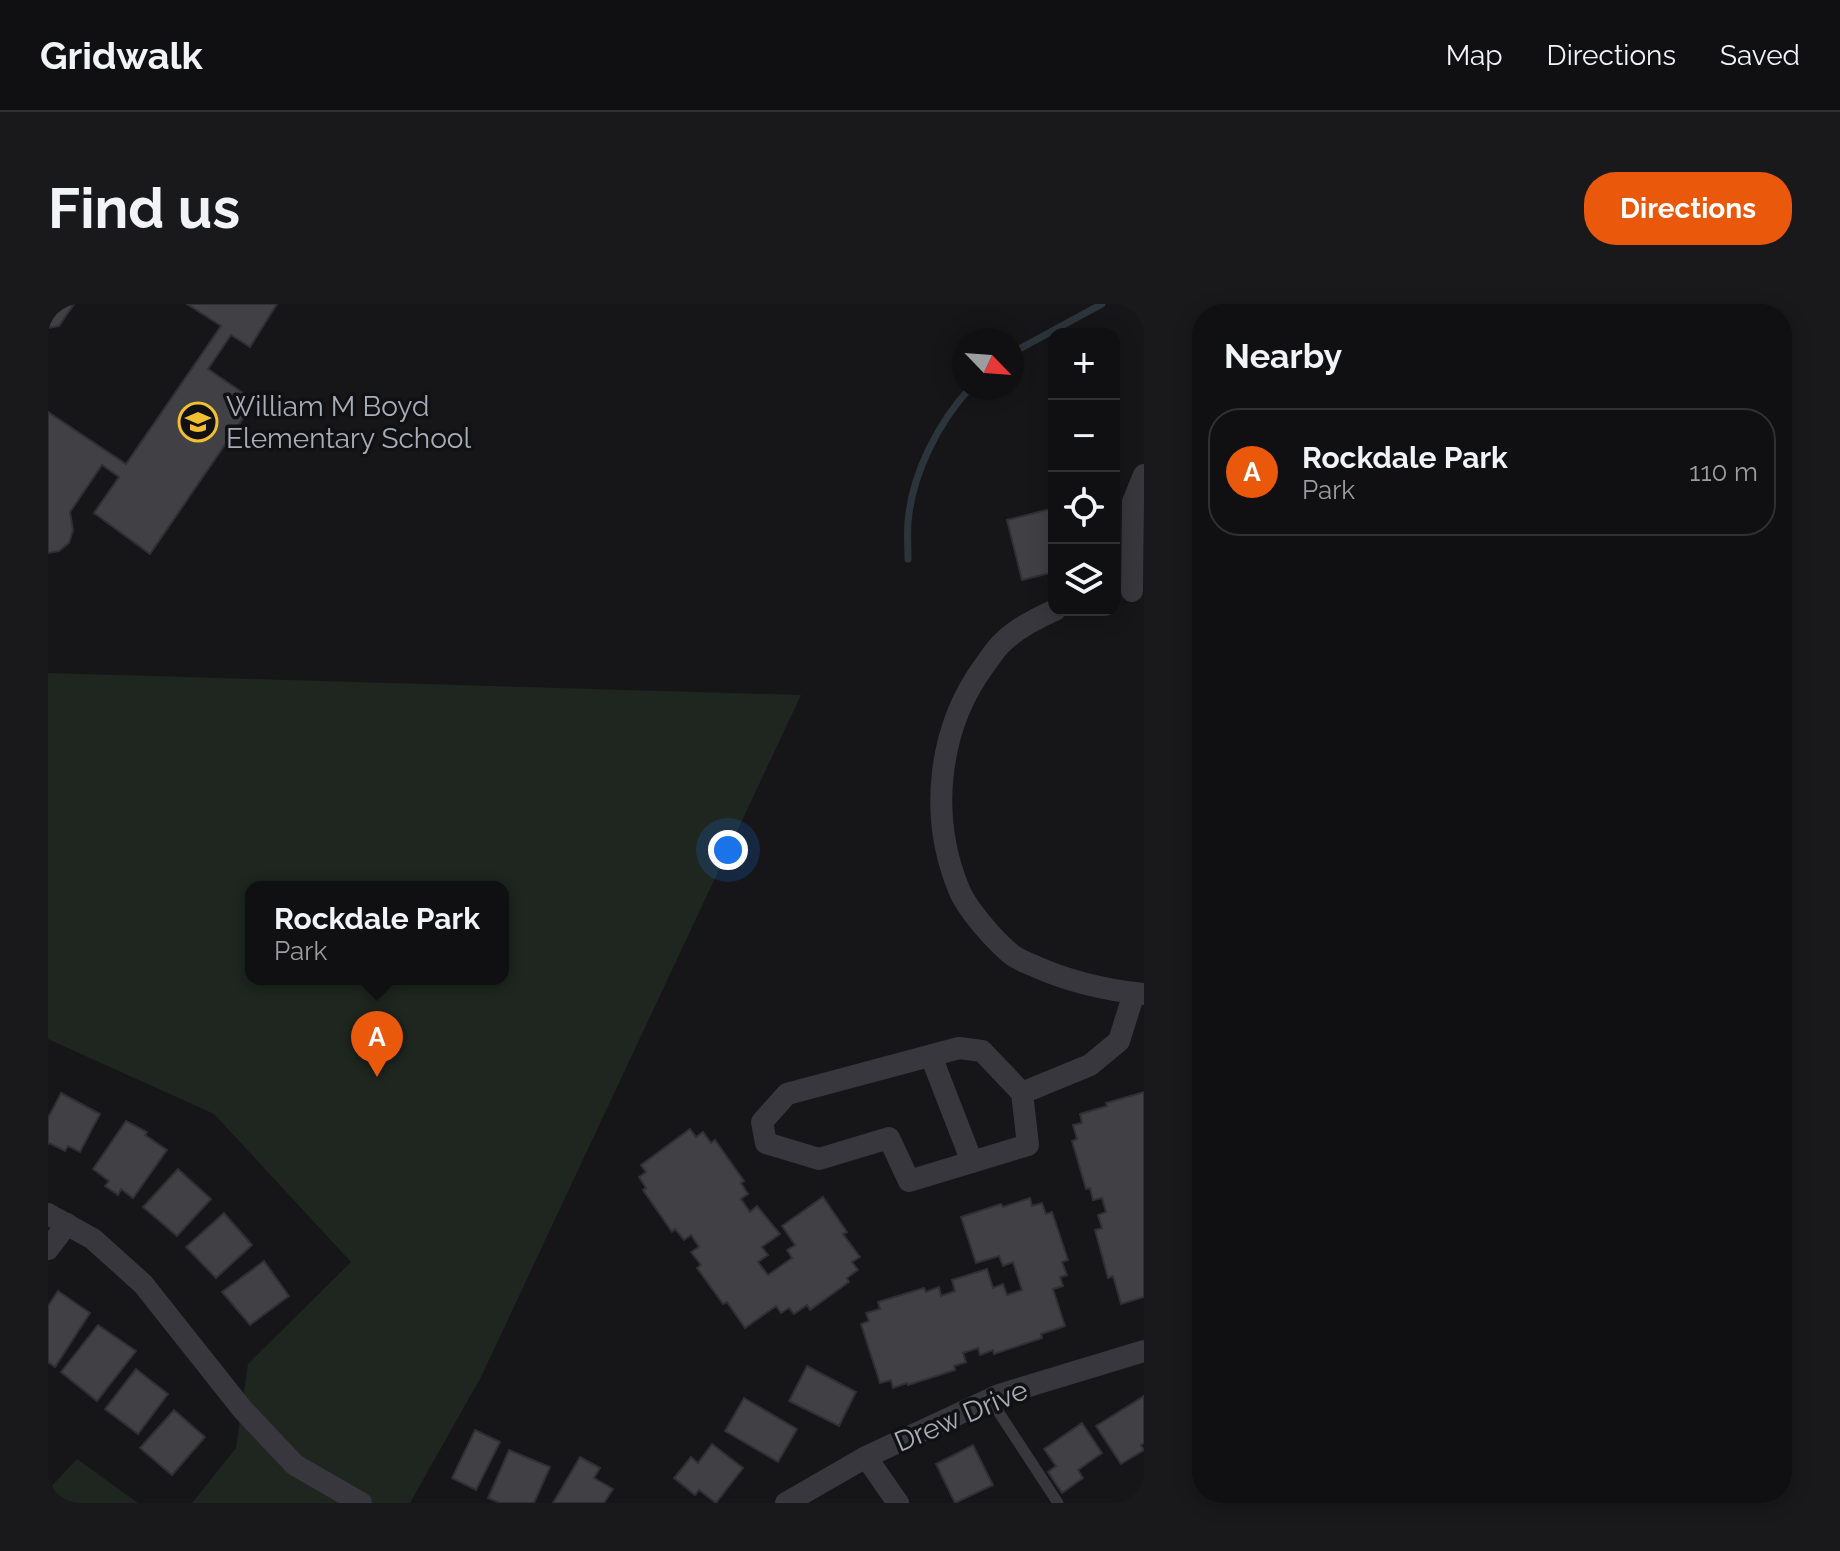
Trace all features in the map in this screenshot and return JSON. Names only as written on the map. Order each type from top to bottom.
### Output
[{"type":"street","points":[[1130,591],[1133,502],[1144,475]]},
{"type":"street","points":[[1022,1093],[1090,1065],[1119,1041],[1139,994],[1107,991],[1062,979],[1012,956],[988,931],[958,890],[943,839],[942,778],[949,734],[967,690],[1002,643],[1048,613]]},
{"type":"street","points":[[959,1048],[982,1051],[1022,1093],[1028,1145],[909,1181],[889,1138],[819,1159],[766,1143],[762,1122],[787,1094],[959,1048]]},
{"type":"street","points":[[931,1056],[972,1162]]},
{"type":"street","points":[[48,1249],[57,1219],[93,1239],[143,1284],[243,1410],[295,1465],[361,1503]]},
{"type":"street","name":"Drew Drive","points":[[786,1503],[866,1457],[990,1399],[1144,1351]]},
{"type":"street","points":[[866,1457],[898,1503]]},
{"type":"lane","points":[[990,1399],[1058,1503]]},
{"type":"shaded area","points":[[48,673],[801,695],[481,1377],[410,1503],[192,1503],[236,1448],[248,1364],[351,1262],[214,1114],[48,1039]]},
{"type":"shaded area","points":[[77,1459],[138,1503],[48,1503],[48,1490]]},
{"type":"building","points":[[48,304],[74,304],[59,326],[48,328]]},
{"type":"building","name":"William M Boyd Elementary School","points":[[187,304],[277,304],[250,347],[231,335],[208,369],[255,401],[150,554],[94,513],[119,477],[102,465],[70,512],[73,530],[69,543],[59,551],[48,553],[48,412],[126,464],[221,326]]},
{"type":"building","points":[[1048,510],[1048,574],[1022,580],[1007,520]]},
{"type":"building","points":[[1144,1092],[1144,1297],[1121,1304],[1113,1276],[1108,1278],[1095,1230],[1102,1228],[1098,1215],[1106,1212],[1102,1198],[1093,1200],[1090,1188],[1086,1189],[1072,1141],[1077,1139],[1073,1125],[1082,1123],[1080,1114]]},
{"type":"building","points":[[61,1093],[100,1114],[80,1152],[68,1146],[65,1151],[48,1144],[48,1118]]},
{"type":"building","points":[[126,1121],[147,1132],[145,1135],[167,1150],[133,1198],[121,1189],[118,1195],[105,1186],[109,1181],[93,1169]]},
{"type":"building","points":[[690,1129],[696,1137],[703,1132],[711,1143],[715,1140],[744,1181],[741,1183],[748,1194],[741,1199],[750,1212],[757,1206],[780,1234],[762,1247],[768,1255],[758,1262],[768,1275],[792,1258],[787,1250],[795,1245],[782,1226],[823,1197],[860,1257],[852,1262],[858,1270],[847,1278],[849,1282],[810,1310],[807,1305],[794,1314],[789,1308],[781,1313],[776,1306],[745,1328],[697,1268],[701,1265],[691,1252],[699,1247],[691,1235],[684,1240],[675,1229],[672,1232],[643,1190],[646,1188],[639,1177],[646,1172],[641,1165]]},
{"type":"building","points":[[178,1169],[211,1199],[177,1236],[143,1207]]},
{"type":"building","points":[[1030,1198],[1032,1206],[1042,1203],[1046,1214],[1052,1212],[1068,1260],[1062,1262],[1067,1275],[1060,1277],[1063,1286],[1053,1289],[1065,1326],[1041,1334],[1042,1338],[994,1354],[993,1350],[980,1355],[978,1348],[963,1353],[966,1362],[954,1366],[955,1370],[908,1385],[893,1388],[891,1380],[880,1383],[861,1324],[869,1321],[866,1313],[880,1309],[878,1302],[924,1288],[926,1292],[939,1287],[941,1296],[955,1291],[952,1280],[987,1269],[993,1288],[1003,1284],[1007,1295],[1022,1290],[1013,1262],[1003,1266],[999,1256],[976,1263],[961,1217]]},
{"type":"building","points":[[224,1213],[252,1245],[216,1278],[186,1247]]},
{"type":"building","points":[[264,1261],[289,1296],[250,1325],[222,1292]]},
{"type":"building","points":[[58,1291],[90,1313],[55,1367],[48,1362],[48,1306]]},
{"type":"building","points":[[98,1325],[136,1351],[97,1401],[61,1372]]},
{"type":"building","points":[[807,1366],[856,1392],[839,1426],[789,1401]]},
{"type":"building","points":[[136,1369],[168,1394],[138,1434],[105,1409]]},
{"type":"building","points":[[1144,1396],[1144,1443],[1141,1445],[1144,1450],[1121,1464],[1096,1426]]},
{"type":"building","points":[[744,1398],[797,1429],[778,1462],[725,1431]]},
{"type":"building","points":[[174,1410],[205,1437],[172,1475],[140,1448]]},
{"type":"building","points":[[1082,1423],[1102,1453],[1078,1470],[1083,1478],[1062,1493],[1048,1472],[1056,1466],[1044,1449]]},
{"type":"building","points":[[475,1430],[500,1442],[476,1490],[452,1478]]},
{"type":"building","points":[[712,1444],[743,1468],[716,1503],[699,1490],[695,1495],[674,1478],[691,1457],[698,1463]]},
{"type":"building","points":[[973,1445],[993,1485],[955,1503],[936,1464]]},
{"type":"building","points":[[509,1450],[550,1467],[534,1503],[500,1503],[488,1498]]},
{"type":"building","points":[[580,1457],[600,1468],[594,1478],[613,1489],[604,1503],[553,1503]]},
{"type":"waterway","points":[[1024,346],[1102,304]]},
{"type":"waterway","points":[[908,559],[910,504],[915,486],[928,450],[960,400]]},
{"type":"place","name":"William M Boyd Elementary School","points":[[198,422]]},
{"type":"place","name":"Rockdale Park","points":[[377,1077]]}]
